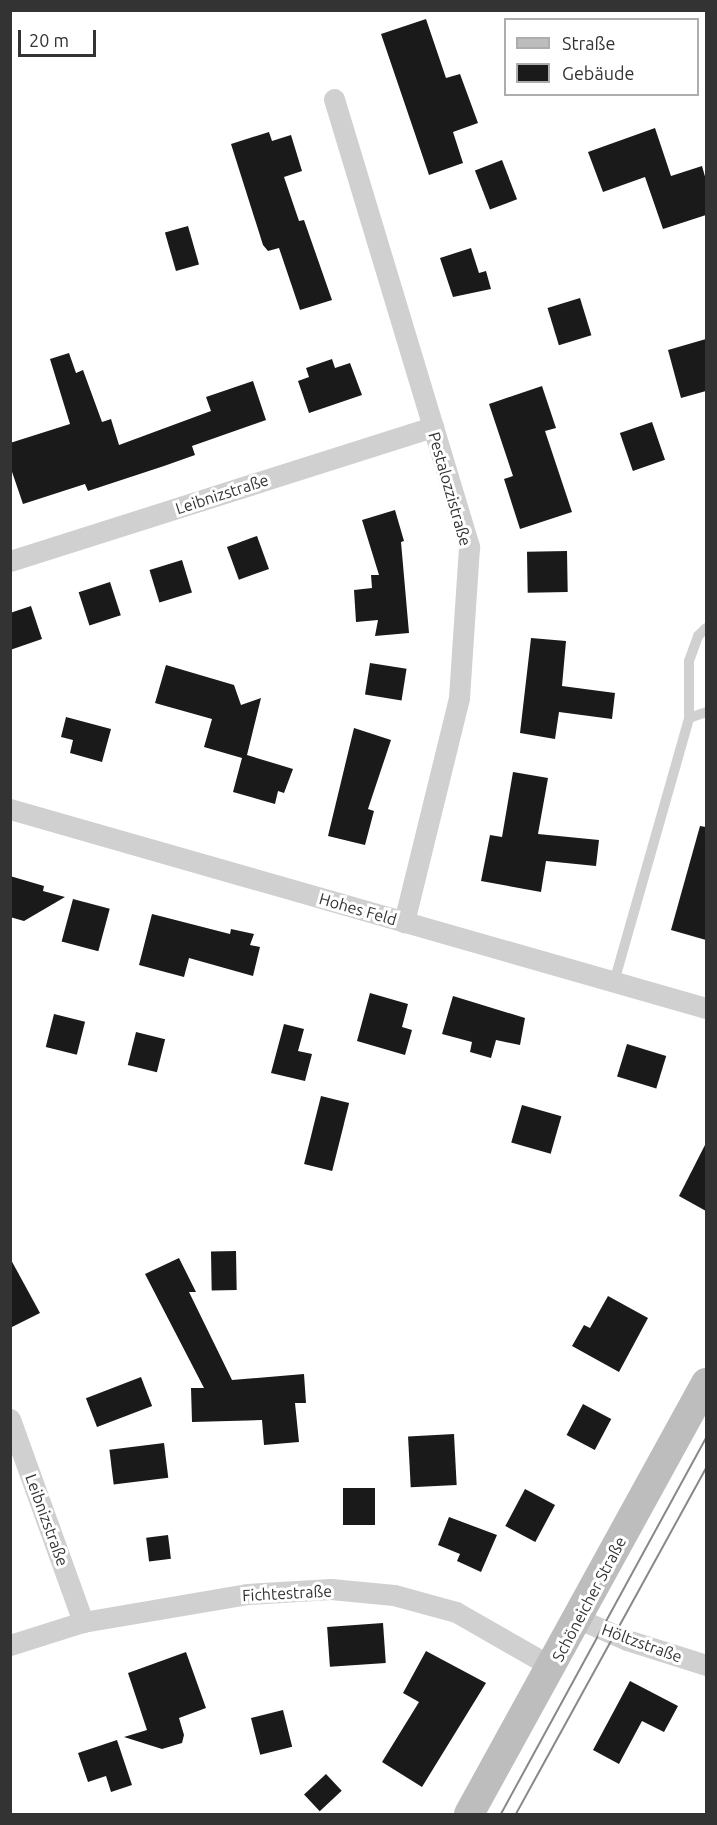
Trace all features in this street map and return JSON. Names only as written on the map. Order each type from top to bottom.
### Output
[{"type":"main road","name":"Schöneicher Straße","points":[[469,1815],[579,1619],[706,1383]]},
{"type":"street","name":"Pestalozzistraße","points":[[334,99],[468,547],[459,698],[404,922]]},
{"type":"street","name":"Leibnizstraße","points":[[10,561],[433,427]]},
{"type":"street","name":"Hohes Feld","points":[[10,809],[706,1008]]},
{"type":"street","name":"Leibnizstraße","points":[[10,1419],[83,1622]]},
{"type":"street","name":"Fichtestraße","points":[[10,1645],[83,1622],[247,1594],[331,1589],[373,1593],[456,1612],[552,1667]]},
{"type":"street","name":"Höltzstraße","points":[[579,1619],[706,1665]]},
{"type":"lane","points":[[614,982],[688,718],[689,661],[698,636],[706,628]]},
{"type":"lane","points":[[688,718],[706,712]]},
{"type":"building","points":[[426,19],[446,78],[460,74],[478,123],[453,132],[463,163],[429,175],[381,34]]},
{"type":"building","points":[[655,128],[671,176],[702,166],[706,180],[706,215],[663,229],[645,177],[603,192],[588,152]]},
{"type":"building","points":[[269,132],[272,141],[291,135],[302,171],[284,177],[299,221],[304,220],[332,300],[300,310],[279,248],[268,251],[263,245],[231,144]]},
{"type":"building","points":[[502,160],[517,199],[490,210],[475,170]]},
{"type":"building","points":[[188,226],[199,264],[176,271],[165,233]]},
{"type":"building","points":[[471,248],[479,273],[486,271],[491,289],[453,297],[440,258]]},
{"type":"building","points":[[580,298],[591,335],[559,345],[547,308]]},
{"type":"building","points":[[706,339],[706,391],[681,398],[668,350]]},
{"type":"building","points":[[69,353],[76,373],[83,370],[102,422],[111,419],[119,445],[211,411],[206,397],[253,381],[266,420],[192,446],[195,455],[164,466],[88,491],[85,484],[23,504],[10,466],[10,443],[70,424],[50,359]]},
{"type":"building","points":[[332,359],[335,368],[350,363],[362,395],[309,413],[298,381],[309,377],[306,368]]},
{"type":"building","points":[[542,386],[556,428],[545,431],[572,512],[520,529],[504,479],[513,476],[489,404]]},
{"type":"building","points":[[652,422],[665,460],[633,471],[620,433]]},
{"type":"building","points":[[395,510],[404,541],[401,542],[409,633],[375,636],[378,620],[356,622],[354,590],[372,588],[371,575],[379,575],[362,520]]},
{"type":"building","points":[[257,536],[269,569],[239,580],[227,547]]},
{"type":"building","points":[[567,551],[568,592],[528,593],[527,552]]},
{"type":"building","points":[[182,560],[192,593],[159,602],[149,570]]},
{"type":"building","points":[[110,582],[121,615],[89,625],[79,592]]},
{"type":"building","points":[[31,606],[42,639],[10,650],[10,613]]},
{"type":"building","points":[[531,638],[566,641],[562,686],[615,693],[612,719],[559,712],[555,739],[520,733]]},
{"type":"building","points":[[370,663],[407,669],[402,700],[365,695]]},
{"type":"building","points":[[166,665],[234,685],[241,705],[261,698],[247,755],[293,769],[284,793],[278,791],[275,804],[233,792],[242,758],[204,747],[212,719],[155,703]]},
{"type":"building","points":[[66,717],[111,729],[102,762],[70,753],[73,740],[61,737]]},
{"type":"building","points":[[354,728],[391,740],[368,809],[374,811],[365,845],[328,836]]},
{"type":"building","points":[[513,772],[548,778],[538,834],[599,840],[596,866],[546,861],[541,892],[481,881],[490,835],[502,837]]},
{"type":"building","points":[[700,826],[706,827],[706,940],[671,930]]},
{"type":"building","points":[[10,876],[44,886],[43,891],[65,897],[24,921],[10,917]]},
{"type":"building","points":[[73,899],[110,909],[98,951],[62,942]]},
{"type":"building","points":[[152,914],[230,934],[231,929],[254,934],[250,945],[260,947],[253,976],[189,958],[184,977],[139,965]]},
{"type":"building","points":[[370,993],[408,1004],[402,1027],[412,1030],[405,1055],[357,1041]]},
{"type":"building","points":[[453,996],[525,1018],[520,1045],[496,1040],[491,1058],[470,1052],[472,1042],[442,1034]]},
{"type":"building","points":[[54,1014],[85,1022],[77,1055],[46,1047]]},
{"type":"building","points":[[284,1024],[304,1029],[298,1051],[312,1054],[305,1081],[271,1073]]},
{"type":"building","points":[[136,1032],[165,1039],[157,1072],[128,1065]]},
{"type":"building","points":[[627,1044],[666,1056],[656,1089],[617,1077]]},
{"type":"building","points":[[321,1096],[349,1103],[332,1171],[304,1164]]},
{"type":"building","points":[[522,1105],[561,1116],[551,1154],[511,1142]]},
{"type":"building","points":[[706,1143],[706,1211],[679,1196]]},
{"type":"building","points":[[211,1251],[236,1251],[237,1290],[212,1290]]},
{"type":"building","points":[[10,1258],[40,1313],[10,1328]]},
{"type":"building","points":[[179,1258],[196,1292],[189,1292],[232,1380],[304,1374],[306,1403],[295,1403],[299,1442],[264,1445],[262,1420],[192,1422],[191,1388],[204,1388],[145,1274]]},
{"type":"building","points":[[608,1296],[648,1318],[619,1372],[572,1346],[584,1325],[590,1328]]},
{"type":"building","points":[[141,1377],[152,1406],[97,1427],[86,1398]]},
{"type":"building","points":[[583,1404],[611,1419],[595,1450],[567,1435]]},
{"type":"building","points":[[454,1434],[457,1485],[411,1487],[408,1436]]},
{"type":"building","points":[[164,1443],[168,1478],[114,1484],[109,1450]]},
{"type":"building","points":[[343,1488],[375,1488],[375,1525],[343,1525]]},
{"type":"building","points":[[525,1489],[555,1505],[535,1542],[505,1526]]},
{"type":"building","points":[[449,1517],[497,1535],[481,1572],[457,1561],[460,1554],[438,1545]]},
{"type":"building","points":[[168,1535],[171,1559],[149,1562],[146,1538]]},
{"type":"building","points":[[383,1623],[386,1663],[330,1667],[327,1627]]},
{"type":"building","points":[[426,1651],[486,1683],[422,1787],[382,1762],[419,1702],[403,1693]]},
{"type":"building","points":[[186,1652],[206,1708],[179,1718],[184,1735],[182,1743],[162,1749],[124,1737],[147,1730],[128,1673]]},
{"type":"building","points":[[630,1681],[678,1706],[664,1732],[642,1721],[619,1764],[593,1750]]},
{"type":"building","points":[[283,1710],[292,1747],[260,1755],[251,1718]]},
{"type":"building","points":[[117,1740],[132,1785],[111,1792],[106,1776],[88,1782],[78,1753]]},
{"type":"building","points":[[326,1774],[342,1791],[320,1811],[304,1794]]},
{"type":"tram line","points":[[501,1814],[706,1438]]},
{"type":"tram line","points":[[516,1814],[706,1468]]}]
